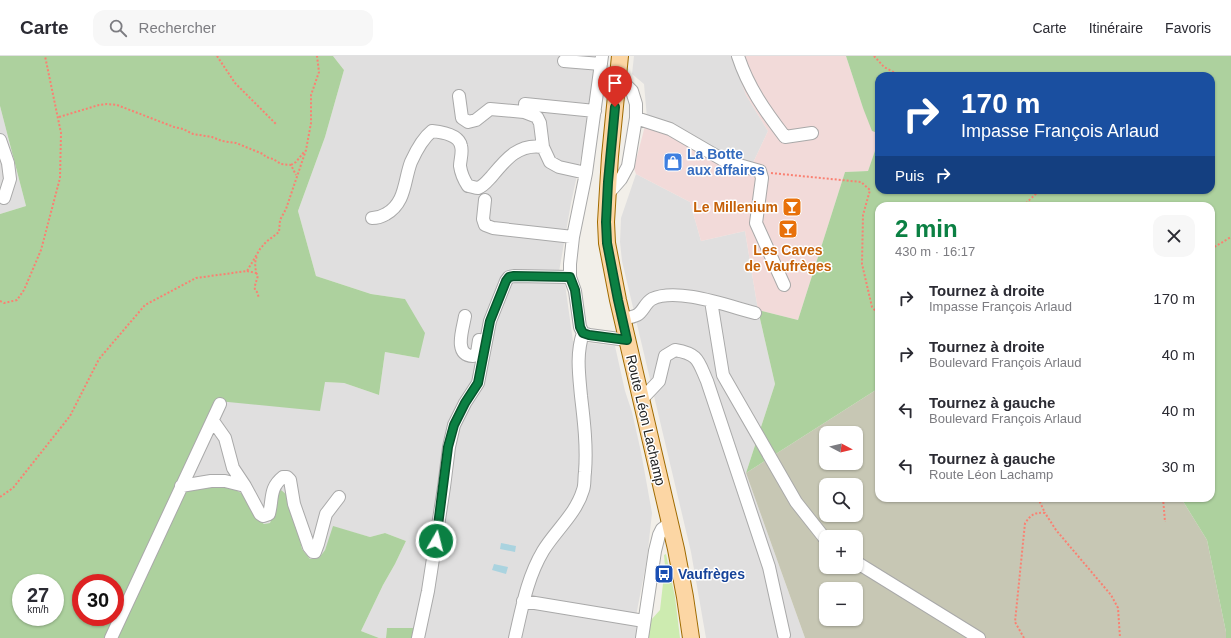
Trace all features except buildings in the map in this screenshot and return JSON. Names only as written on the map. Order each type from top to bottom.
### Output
[{"type":"main road","name":"Route Léon Lachamp","points":[[620,56],[607,195],[607,243],[622,319],[670,523],[685,597],[691,638]]},
{"type":"street","points":[[738,56],[744,74],[761,106],[785,137],[812,133]]},
{"type":"street","points":[[515,638],[523,601],[530,579],[543,551],[566,521],[583,490],[586,459],[578,372],[579,345],[583,333],[580,327],[575,290],[570,277],[570,264],[573,237],[586,172],[602,60],[564,61]]},
{"type":"street","points":[[607,195],[621,180],[628,166],[636,118],[636,104],[632,91],[618,77]]},
{"type":"street","points":[[459,96],[462,118],[468,122],[476,120],[490,109],[524,112],[537,117],[540,123],[543,147],[550,162],[559,167],[586,172]]},
{"type":"street","points":[[525,104],[595,111]]},
{"type":"street","points":[[636,118],[670,129],[725,161],[760,172],[762,178],[756,223],[784,285]]},
{"type":"street","points":[[372,218],[378,218],[390,212],[397,206],[404,189],[411,162],[426,136],[432,131],[441,132],[458,140],[461,146],[460,167],[464,179],[468,186],[477,188],[486,183],[505,160],[522,148],[533,145],[543,147]]},
{"type":"street","points":[[0,140],[8,163],[10,179],[4,198]]},
{"type":"street","points":[[485,200],[483,219],[485,225],[493,228],[573,237]]},
{"type":"street","points":[[418,638],[436,541],[448,447],[454,425],[465,403],[478,383],[490,321],[506,281],[509,277],[514,276],[570,277]]},
{"type":"street","points":[[622,319],[638,314],[645,304],[652,299],[668,295],[688,296],[754,312]]},
{"type":"street","points":[[711,301],[724,375],[796,502],[819,531]]},
{"type":"street","points":[[466,316],[460,345],[464,353],[468,356],[473,356],[477,353],[482,326],[484,322],[490,321]]},
{"type":"street","points":[[583,333],[627,340]]},
{"type":"street","points":[[641,400],[659,381],[665,356],[675,350],[686,352],[697,359],[707,381],[769,567],[784,635]]},
{"type":"street","points":[[111,638],[220,404]]},
{"type":"street","points":[[213,420],[225,438],[233,468],[245,486],[260,514],[264,516],[269,514],[274,487],[283,477],[287,477],[290,480],[294,504],[309,547],[313,552],[315,552],[318,544],[326,514],[339,497]]},
{"type":"street","points":[[181,486],[211,481],[225,481],[245,486]]},
{"type":"street","points":[[642,638],[655,551],[662,529],[670,523]]},
{"type":"street","points":[[863,566],[978,638]]},
{"type":"street","points":[[523,601],[644,620]]},
{"type":"path","points":[[0,301],[4,302],[17,300],[24,290],[41,250],[60,178],[61,133],[45,56]]},
{"type":"path","points":[[217,56],[235,83],[277,125]]},
{"type":"path","points":[[247,271],[266,242],[279,232],[280,220],[286,209],[306,150],[311,123],[311,95],[319,72],[317,56]]},
{"type":"path","points":[[874,56],[884,67],[893,72]]},
{"type":"path","points":[[58,117],[99,105],[117,105],[193,134],[212,137],[250,148],[266,157],[274,159],[281,164],[291,165],[296,162],[306,150]]},
{"type":"path","points":[[291,165],[296,176]]},
{"type":"path","points":[[760,172],[861,182],[870,190],[863,215],[862,264],[872,307],[875,310]]},
{"type":"path","points":[[1027,202],[1036,194]]},
{"type":"path","points":[[1215,247],[1231,237]]},
{"type":"path","points":[[258,253],[255,263],[256,273],[258,275],[254,286],[259,298]]},
{"type":"path","points":[[0,497],[13,488],[70,416],[99,359],[145,305],[196,278],[247,271],[256,273]]},
{"type":"path","points":[[1040,502],[1056,530],[1111,595],[1118,608],[1120,638]]},
{"type":"path","points":[[1163,502],[1165,522]]},
{"type":"path","points":[[1024,638],[1015,622],[1025,523],[1031,515],[1037,512],[1045,513]]},
{"type":"shaded area","points":[[333,56],[599,56],[591,111],[571,203],[559,272],[565,284],[573,341],[615,346],[641,452],[652,513],[647,559],[636,616],[638,627],[637,638],[412,638],[415,628],[387,628],[386,638],[379,638],[361,631],[406,541],[385,533],[370,537],[334,527],[325,550],[319,559],[310,559],[302,549],[298,530],[274,514],[270,523],[264,524],[257,518],[178,488],[218,401],[325,382],[344,383],[379,395],[385,352],[419,358],[405,299],[371,294],[316,276],[298,211],[325,137],[344,70]]},
{"type":"shaded area","points":[[634,56],[732,56],[746,95],[768,131],[752,165],[720,155],[647,118],[644,84],[632,74]]},
{"type":"shaded area","points":[[732,56],[846,56],[863,108],[875,128],[875,151],[868,171],[845,172],[798,320],[758,310],[745,231],[701,241],[690,202],[636,174],[634,168],[647,118],[720,155],[752,165],[768,131],[746,95]]},
{"type":"shaded area","points":[[0,106],[26,206],[0,214]]},
{"type":"shaded area","points":[[636,174],[690,202],[701,241],[745,231],[758,310],[775,384],[746,473],[805,638],[706,638],[691,552],[622,261],[620,242],[621,218]]},
{"type":"shaded area","points":[[875,391],[875,502],[1183,502],[1207,540],[1226,638],[805,638],[746,473],[819,426],[819,470],[863,470],[863,426],[820,426]]},
{"type":"green space","points":[[0,56],[333,56],[344,70],[325,137],[298,211],[316,276],[371,294],[405,299],[425,333],[419,358],[385,352],[379,395],[344,383],[325,382],[320,411],[218,401],[178,488],[228,486],[243,494],[257,518],[264,524],[270,523],[272,519],[275,502],[281,490],[287,495],[298,530],[302,549],[310,559],[319,558],[325,550],[333,526],[370,537],[385,533],[406,541],[361,631],[379,638],[0,638],[0,214],[26,206],[0,106]]},
{"type":"green space","points":[[846,56],[1231,56],[1231,638],[1226,638],[1207,540],[1183,502],[1215,502],[1215,202],[875,202],[875,391],[746,473],[775,384],[758,310],[798,320],[845,172],[868,171],[875,151],[875,194],[1215,194],[1215,72],[875,72],[875,132],[872,131],[863,108]]},
{"type":"green space","points":[[666,554],[675,597],[680,638],[648,638],[651,620],[660,610],[665,566],[664,555]]},
{"type":"green space","points":[[387,628],[415,628],[412,638],[386,638]]},
{"type":"water","points":[[501,543],[516,546],[515,552],[500,549]]},
{"type":"water","points":[[494,564],[508,567],[506,574],[492,570]]},
{"type":"place","name":"La Botte aux affaires","points":[[673,162]]},
{"type":"place","name":"Le Millenium","points":[[792,207]]},
{"type":"place","name":"Les Caves de Vaufrèges","points":[[788,229]]},
{"type":"place","name":"Vaufrèges","points":[[664,574]]},
{"type":"route","points":[[436,541],[448,447],[454,425],[465,403],[478,383],[490,321],[509,277],[570,277],[575,290],[580,327],[583,333],[627,340],[607,243],[606,222],[608,182],[615,107]]}]
